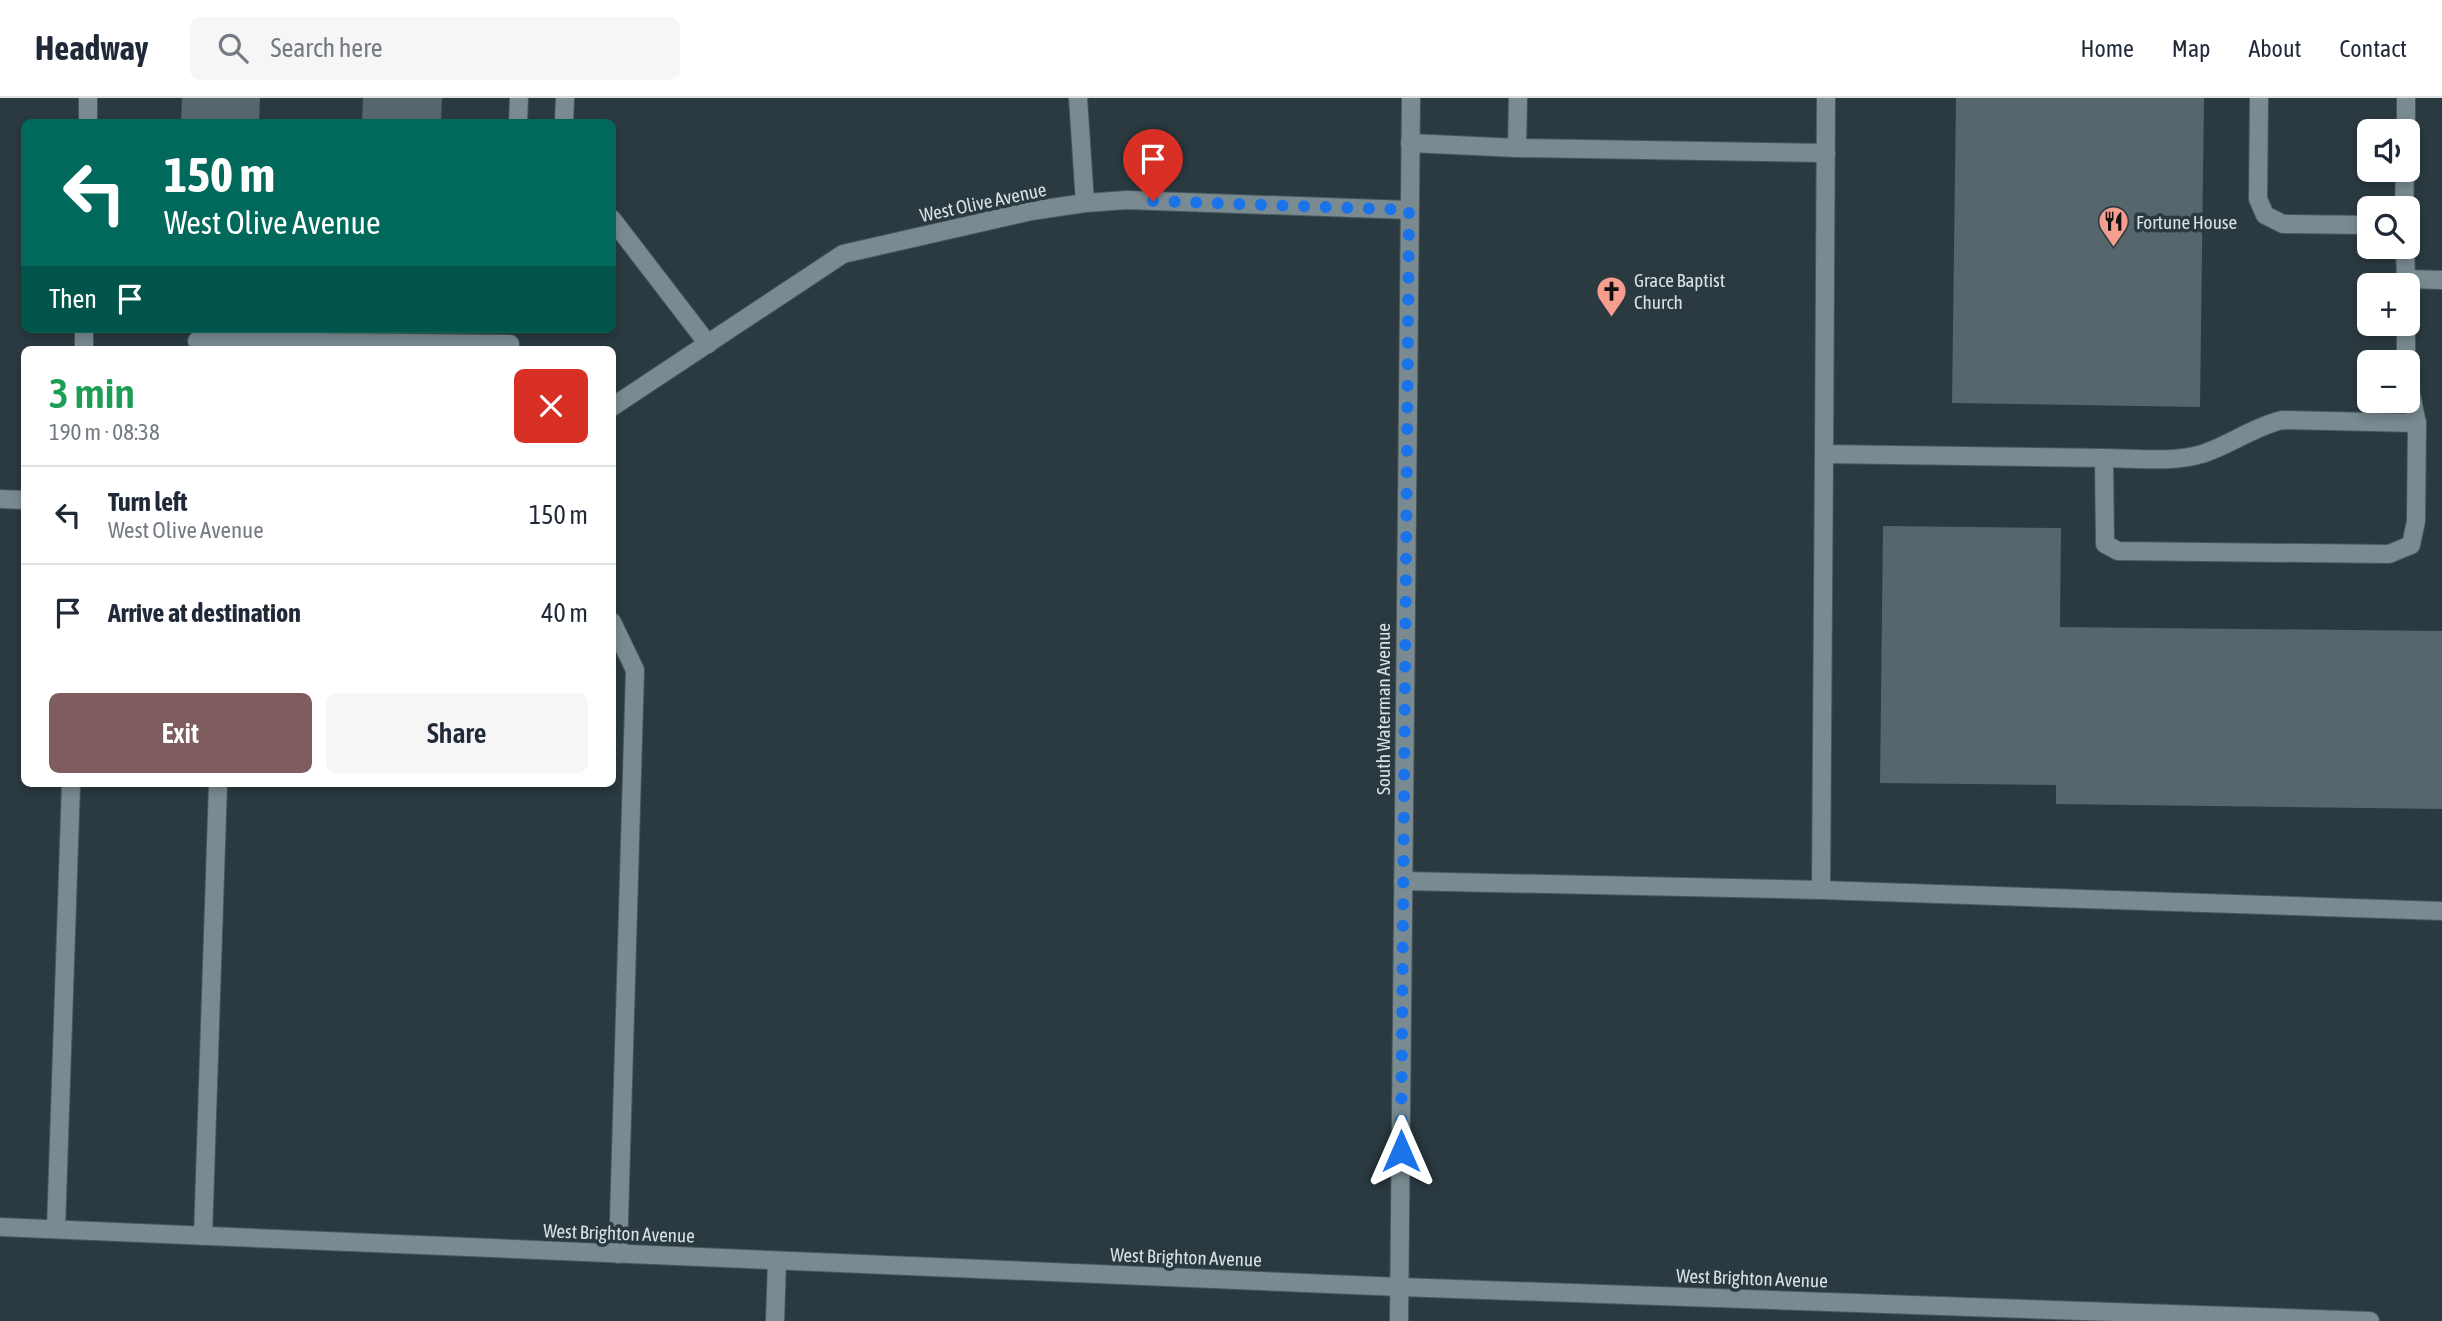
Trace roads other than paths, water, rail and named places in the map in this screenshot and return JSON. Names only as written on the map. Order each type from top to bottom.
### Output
[{"type":"street","points":[[88,98],[88,119]]},
{"type":"street","points":[[518,119],[519,98]]},
{"type":"street","points":[[564,119],[565,98]]},
{"type":"street","points":[[1077,98],[1086,203]]},
{"type":"street","name":"South Waterman Avenue","points":[[1399,1321],[1411,98]]},
{"type":"street","points":[[1517,148],[1518,98]]},
{"type":"street","points":[[1821,890],[1826,98]]},
{"type":"street","points":[[2259,98],[2258,200],[2264,215],[2283,224],[2357,225]]},
{"type":"street","points":[[2406,98],[2406,119]]},
{"type":"street","points":[[1410,143],[1517,148],[1826,153]]},
{"type":"street","name":"West Olive Avenue","points":[[616,404],[843,254],[1031,211],[1086,203],[1127,200],[1409,210]]},
{"type":"street","points":[[616,224],[708,344]]},
{"type":"street","points":[[2420,281],[2442,280]]},
{"type":"street","points":[[197,341],[510,341]]},
{"type":"street","points":[[2104,458],[2105,544],[2118,551],[2389,554],[2411,545],[2416,521],[2415,413]]},
{"type":"street","points":[[1824,454],[2180,458],[2199,455],[2264,424],[2282,420],[2417,422]]},
{"type":"street","points":[[0,499],[21,500]]},
{"type":"street","points":[[616,630],[635,670],[618,1254]]},
{"type":"street","points":[[55,1229],[71,787]]},
{"type":"street","points":[[203,1236],[218,787]]},
{"type":"street","points":[[1403,881],[1821,890],[2442,911]]},
{"type":"street","name":"West Brighton Avenue","points":[[0,1227],[1400,1287],[2370,1321]]},
{"type":"street","points":[[775,1321],[777,1261]]},
{"type":"place","name":"Fortune House","points":[[2113,249]]},
{"type":"place","name":"Grace Baptist Church","points":[[1611,318]]}]
